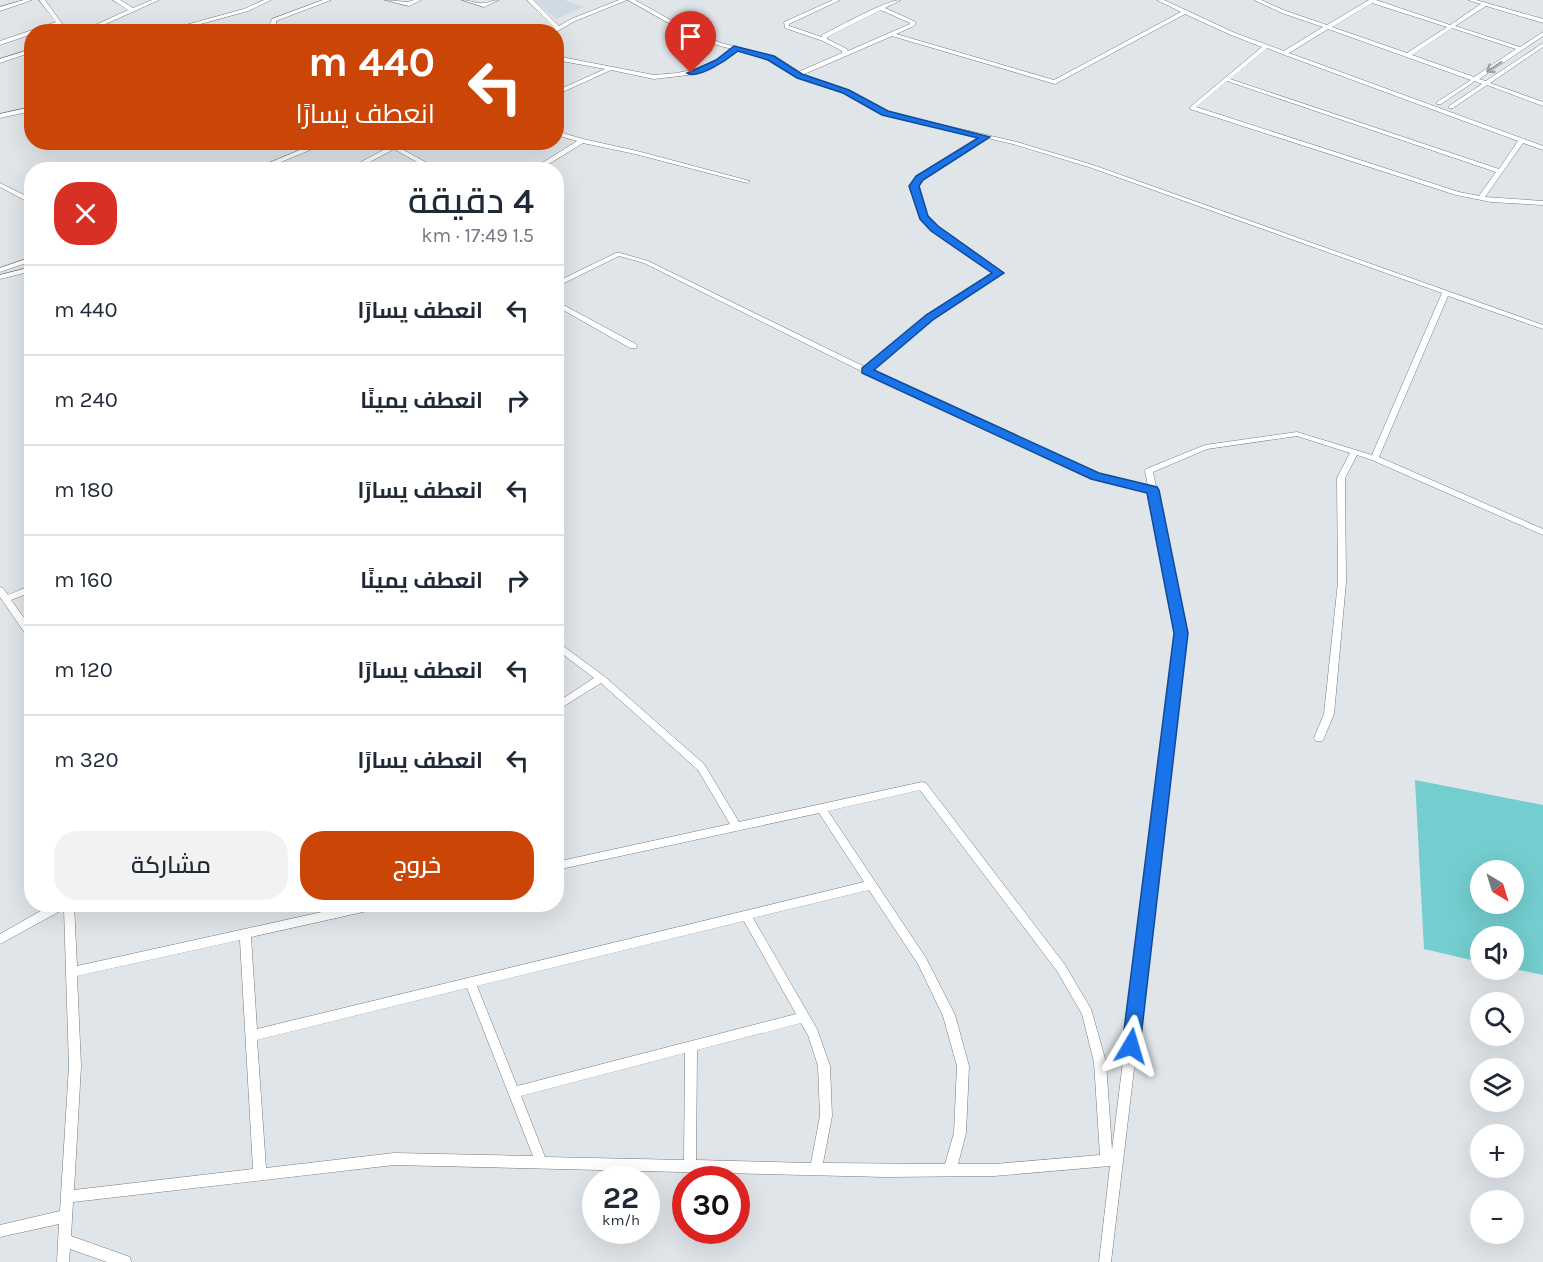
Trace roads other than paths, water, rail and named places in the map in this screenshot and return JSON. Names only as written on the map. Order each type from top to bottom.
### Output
[{"type":"street","points":[[0,9],[29,0]]},
{"type":"street","points":[[42,0],[59,23],[56,24]]},
{"type":"street","points":[[116,0],[132,10]]},
{"type":"street","points":[[100,24],[156,0]]},
{"type":"street","points":[[195,24],[246,10],[268,0]]},
{"type":"street","points":[[273,24],[274,20],[328,0]]},
{"type":"street","points":[[388,0],[409,4],[418,0]]},
{"type":"street","points":[[465,0],[484,5],[496,0]]},
{"type":"street","points":[[530,0],[554,24]]},
{"type":"street","points":[[837,0],[786,23],[787,27],[841,46],[846,50],[844,54]]},
{"type":"street","points":[[825,40],[824,36],[830,32],[898,0]]},
{"type":"street","points":[[1161,0],[1184,12],[1284,53],[1470,121],[1526,140],[1543,142]]},
{"type":"street","points":[[1174,0],[1241,31],[1459,110],[1543,148]]},
{"type":"street","points":[[1257,0],[1543,104]]},
{"type":"street","points":[[1471,0],[1543,21]]},
{"type":"street","points":[[564,25],[619,1],[634,1],[681,28],[719,44],[771,58],[797,75],[846,92],[885,113],[1026,146],[1161,189],[1543,327]]},
{"type":"street","points":[[1284,53],[1372,1],[1521,49]]},
{"type":"street","points":[[1408,55],[1485,4]]},
{"type":"street","points":[[797,75],[800,67],[817,66],[892,34],[913,22],[911,19],[880,8]]},
{"type":"street","points":[[892,34],[1055,82],[1184,12]]},
{"type":"street","points":[[1439,104],[1543,34]]},
{"type":"street","points":[[0,43],[24,35]]},
{"type":"street","points":[[1450,107],[1543,45]]},
{"type":"street","points":[[1266,46],[1192,108],[1413,181],[1480,198],[1543,204]]},
{"type":"street","points":[[564,59],[654,77],[675,76],[708,68],[737,48]]},
{"type":"street","points":[[1536,50],[1543,52]]},
{"type":"street","points":[[0,62],[24,53]]},
{"type":"street","points":[[564,89],[612,68]]},
{"type":"street","points":[[1226,79],[1499,171]]},
{"type":"street","points":[[1454,93],[1457,103]]},
{"type":"street","points":[[1459,110],[1470,121]]},
{"type":"street","points":[[0,116],[24,111]]},
{"type":"street","points":[[564,135],[747,182]]},
{"type":"street","points":[[866,370],[930,317],[999,273],[934,228],[923,217],[914,186],[920,178],[986,137]]},
{"type":"street","points":[[1480,198],[1499,171],[1526,140]]},
{"type":"street","points":[[547,162],[582,141]]},
{"type":"street","points":[[278,162],[307,150]]},
{"type":"street","points":[[365,162],[388,150]]},
{"type":"street","points":[[396,150],[421,162]]},
{"type":"street","points":[[0,185],[24,198]]},
{"type":"street","points":[[564,281],[618,254],[646,262],[866,370],[1095,476],[1153,490]]},
{"type":"street","points":[[0,270],[24,262]]},
{"type":"street","points":[[0,277],[24,270]]},
{"type":"street","points":[[1376,458],[1446,293]]},
{"type":"street","points":[[564,307],[633,346]]},
{"type":"street","points":[[1105,1262],[1112,1161],[1181,633],[1149,471],[1205,447],[1297,434],[1376,458],[1543,532]]},
{"type":"street","points":[[1319,738],[1329,714],[1342,582],[1341,478],[1354,452]]},
{"type":"street","points":[[0,590],[24,625]]},
{"type":"street","points":[[6,599],[24,591]]},
{"type":"street","points":[[564,650],[602,678],[701,767],[737,827]]},
{"type":"street","points":[[564,654],[568,653]]},
{"type":"street","points":[[564,703],[602,678]]},
{"type":"street","points":[[564,864],[922,786],[1061,968],[1087,1013],[1100,1062],[1112,1161]]},
{"type":"street","points":[[821,808],[922,960],[949,1015],[963,1066],[960,1133],[950,1170]]},
{"type":"street","points":[[251,1036],[871,885]]},
{"type":"street","points":[[0,939],[49,912]]},
{"type":"street","points":[[63,1262],[75,1066],[69,912]]},
{"type":"street","points":[[73,972],[345,912]]},
{"type":"street","points":[[746,915],[813,1033],[824,1066],[826,1116],[816,1168]]},
{"type":"street","points":[[245,934],[260,1174]]},
{"type":"street","points":[[471,982],[541,1162]]},
{"type":"street","points":[[513,1092],[804,1017]]},
{"type":"street","points":[[690,1165],[691,1046]]},
{"type":"street","points":[[66,1197],[394,1159],[886,1171],[950,1170],[1112,1161]]},
{"type":"street","points":[[0,1231],[65,1216]]},
{"type":"street","points":[[64,1240],[124,1262]]},
{"type":"water","points":[[1415,780],[1543,805],[1543,975],[1524,971],[1524,926],[1470,926],[1470,960],[1424,949]]}]
